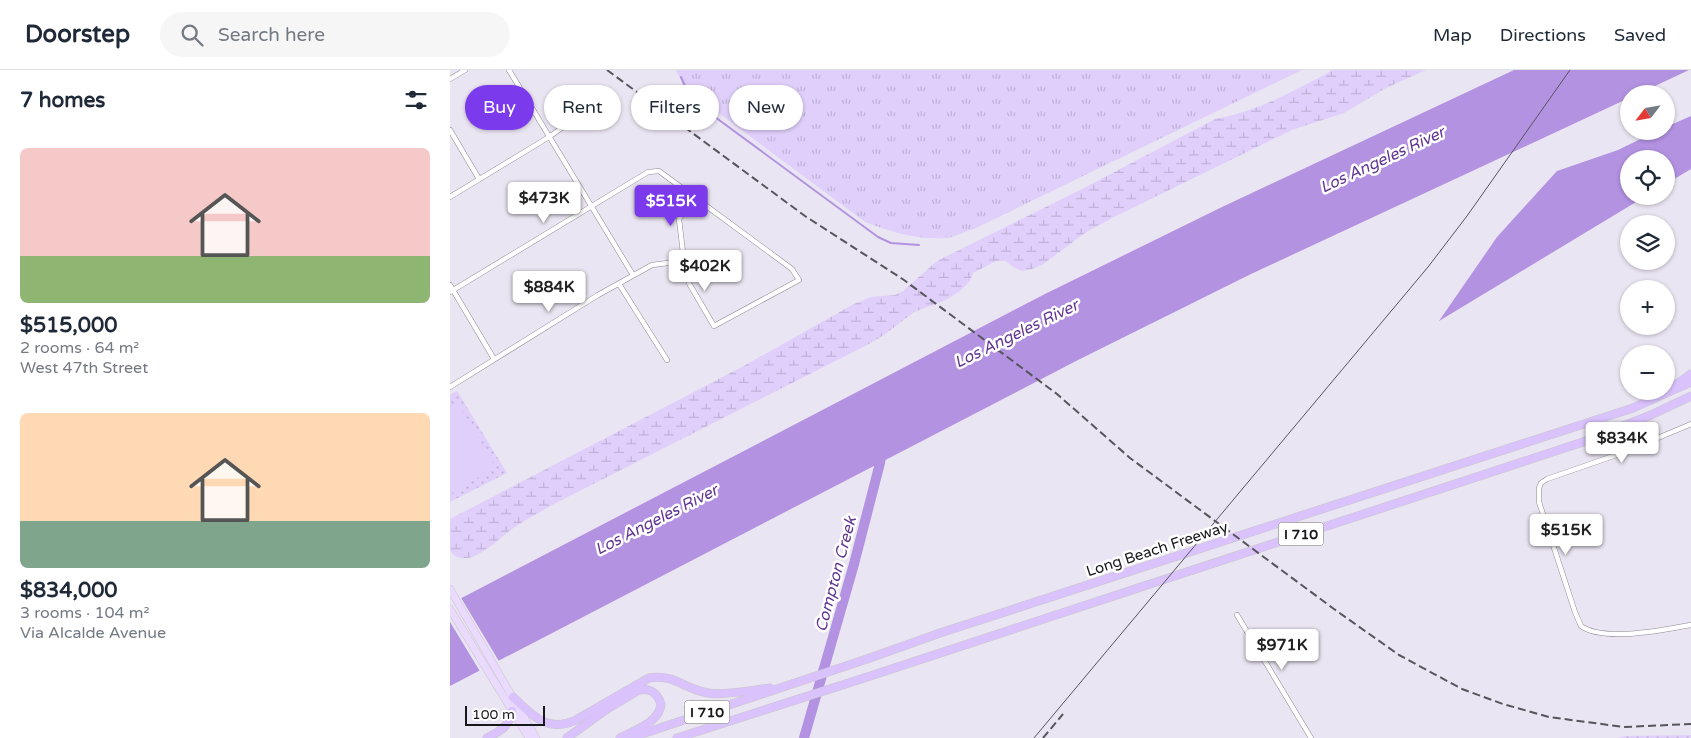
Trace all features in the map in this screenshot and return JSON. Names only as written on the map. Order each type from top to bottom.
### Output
[{"type":"highway","points":[[1675,385],[1691,374]]},
{"type":"highway","name":"Long Beach Freeway","points":[[1675,390],[1691,382]]},
{"type":"highway","name":"Long Beach Freeway","points":[[677,738],[1583,442],[1651,415],[1691,396]]},
{"type":"highway","name":"Long Beach Freeway","points":[[630,738],[940,633],[1598,420],[1653,400]]},
{"type":"highway","points":[[513,697],[538,720],[556,725],[567,724],[576,720],[648,678],[659,676],[668,677],[709,694],[784,686]]},
{"type":"highway","points":[[566,738],[604,711],[639,690],[646,688],[656,693],[661,704],[658,716],[620,738]]},
{"type":"highway","points":[[487,738],[509,723],[512,711]]},
{"type":"main road","points":[[450,589],[536,738]]},
{"type":"main road","points":[[450,609],[529,738]]},
{"type":"street","points":[[450,79],[465,70]]},
{"type":"street","points":[[509,70],[633,275]]},
{"type":"street","points":[[450,130],[479,179]]},
{"type":"street","points":[[450,197],[559,130]]},
{"type":"street","points":[[494,359],[451,289],[648,172],[659,171],[694,197],[792,270],[799,280],[714,326],[690,285],[684,261],[679,218],[694,197]]},
{"type":"street","points":[[450,387],[633,275],[659,263],[684,261]]},
{"type":"street","points":[[619,284],[667,360]]},
{"type":"street","points":[[1691,424],[1622,453],[1547,479],[1541,483],[1538,494],[1578,621],[1585,629],[1594,632],[1635,634],[1662,631],[1691,624]]},
{"type":"street","points":[[1237,615],[1311,738]]},
{"type":"green space","points":[[676,70],[1302,70],[976,228],[946,238],[925,238],[904,234],[865,222],[742,130],[803,130],[803,85],[729,85],[729,121],[719,113],[719,85],[683,85]]},
{"type":"green space","points":[[1333,70],[1426,70],[1386,88],[1344,113],[1292,130],[1112,218],[1085,233],[1042,265],[1022,271],[1006,261],[996,261],[973,273],[970,281],[960,291],[946,300],[914,312],[869,344],[552,505],[512,529],[482,552],[465,558],[457,557],[450,551],[450,519],[740,368],[852,305],[871,297],[895,295],[903,291],[937,261],[1086,187],[1215,119],[1261,106]]},
{"type":"green space","points":[[457,391],[507,473],[450,502],[450,395]]},
{"type":"green space","points":[[458,403],[496,467],[452,493],[450,490],[450,408]]},
{"type":"green space","points":[[1691,735],[1691,738],[1618,738],[1625,736]]},
{"type":"water","name":"Los Angeles River","points":[[1514,70],[1689,70],[1657,85],[1620,85],[1620,102],[1251,274],[1078,360],[450,686],[450,604],[1045,294],[1222,207]]},
{"type":"water","points":[[1691,116],[1691,169],[1675,179],[1675,150],[1620,150],[1620,205],[1631,205],[1439,321],[1497,237],[1557,171],[1618,150],[1639,140],[1675,140],[1675,123]]},
{"type":"pier","points":[[460,596],[500,663],[481,673],[450,622],[450,601]]},
{"type":"waterway","points":[[681,77],[689,95],[700,106],[878,237],[891,243],[919,245]]},
{"type":"waterway","name":"Compton Creek","points":[[804,738],[854,564],[882,449]]},
{"type":"tram line","points":[[1034,738],[1428,267],[1467,216],[1570,70]]},
{"type":"railway","points":[[607,70],[805,216],[904,280],[1057,394],[1130,458],[1399,655],[1462,689],[1503,704],[1549,717],[1624,727],[1691,724]]},
{"type":"railway","points":[[1043,738],[1063,714]]}]
